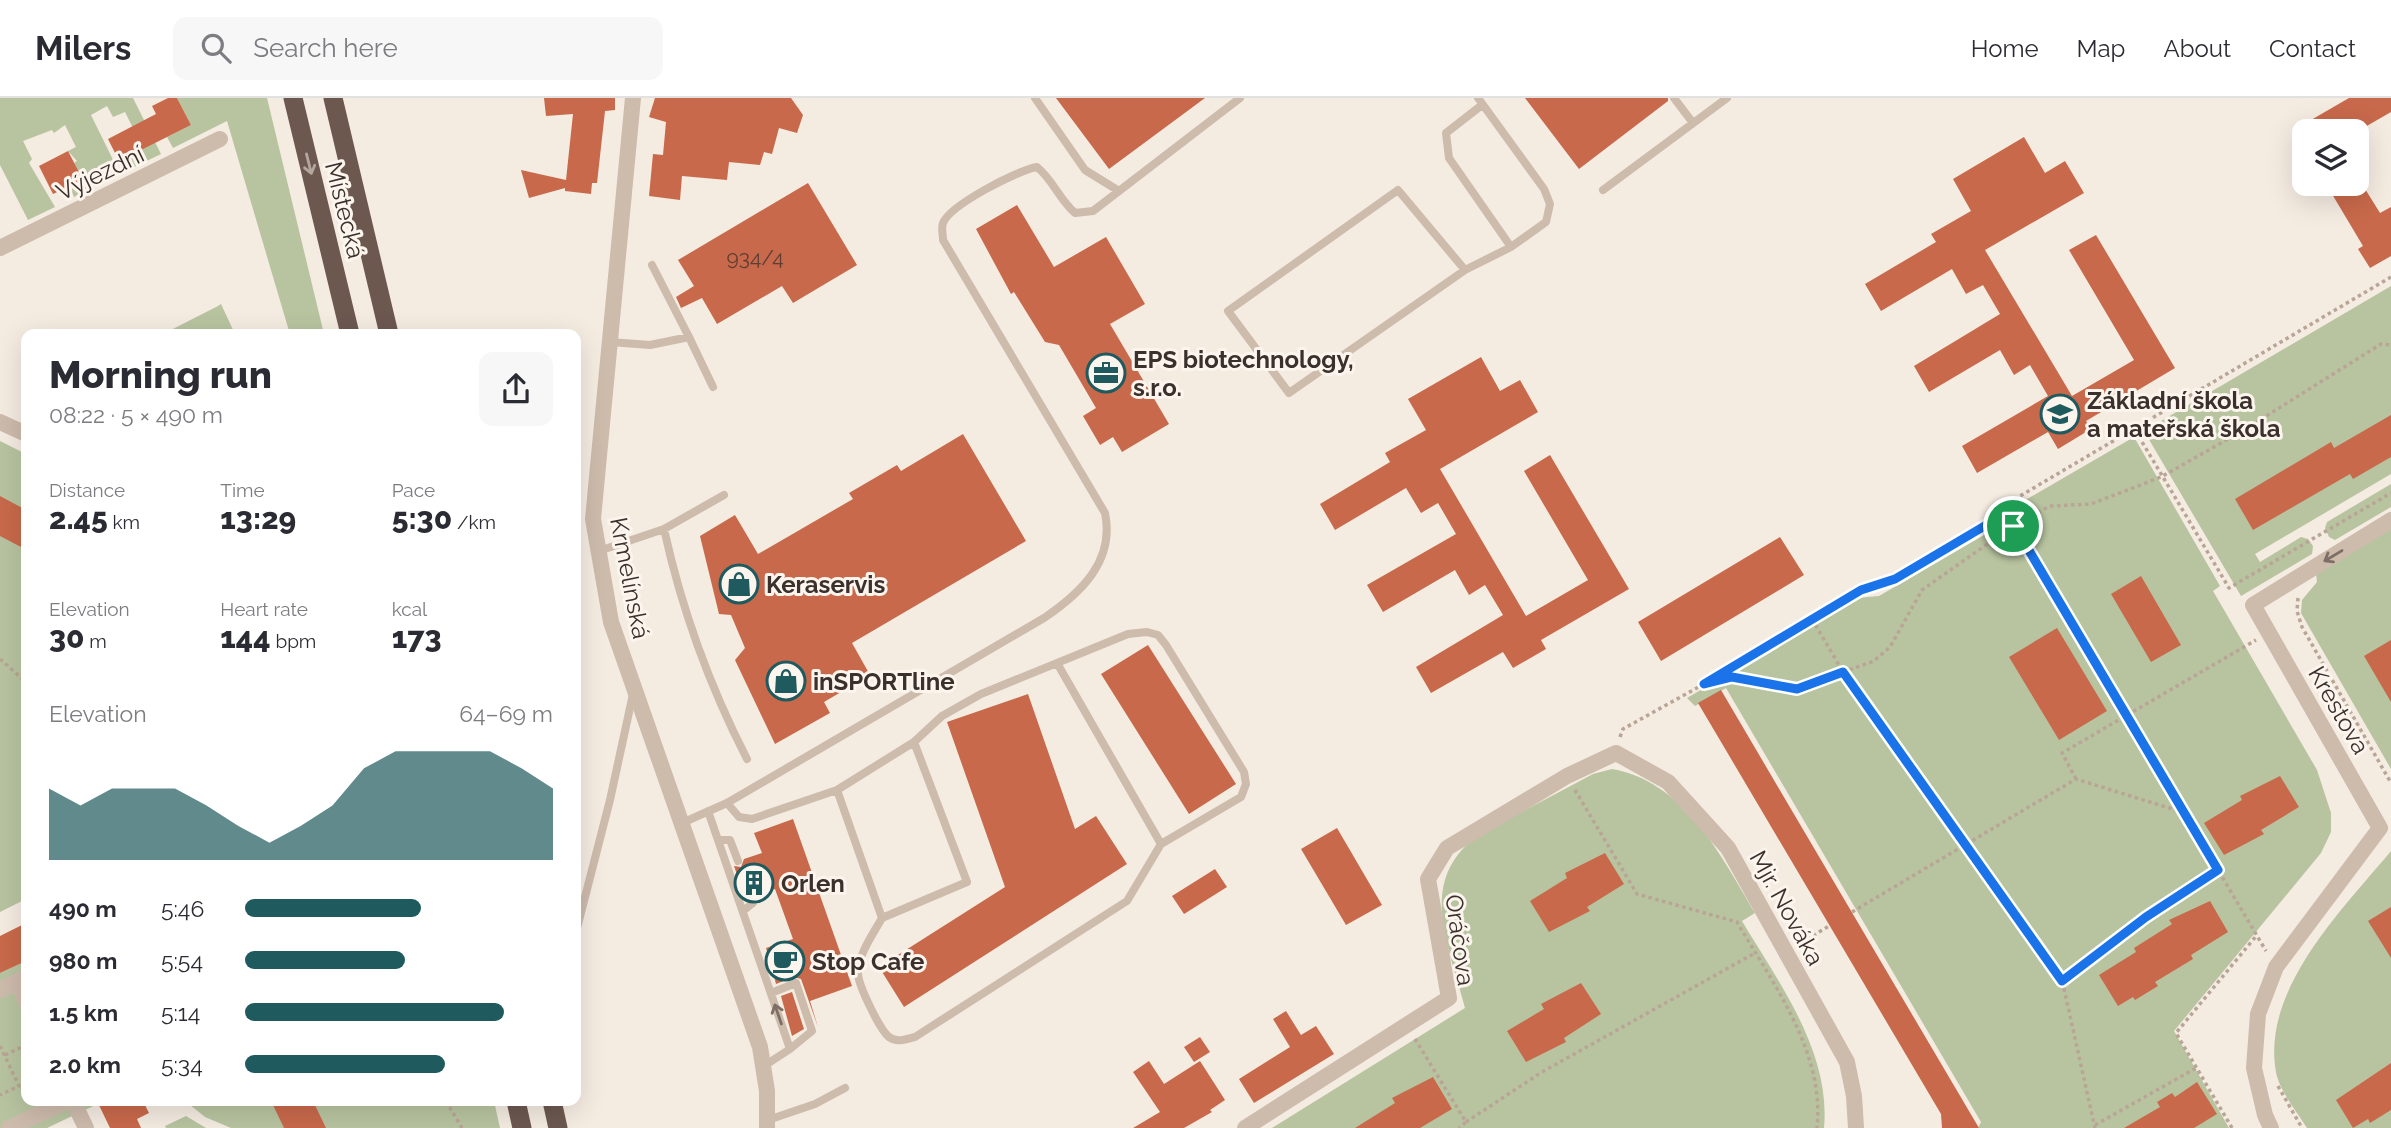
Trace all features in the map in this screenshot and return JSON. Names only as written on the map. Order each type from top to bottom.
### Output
[{"type":"highway","name":"Místecká","points":[[293,98],[349,329]]},
{"type":"highway","name":"Místecká","points":[[333,98],[387,329]]},
{"type":"highway","points":[[517,1106],[522,1128]]},
{"type":"highway","points":[[553,1106],[558,1128]]},
{"type":"street","name":"Krmelínská","points":[[633,98],[593,519],[611,622],[764,1066],[768,1124]]},
{"type":"street","name":"Výjezdní","points":[[0,248],[220,139]]},
{"type":"street","points":[[0,422],[21,432]]},
{"type":"street","name":"Krestova","points":[[2271,1128],[2265,1115],[2254,1068],[2258,1014],[2276,968],[2380,828],[2253,604],[2391,520]]},
{"type":"street","name":"Oráčova","points":[[1245,1128],[1449,998],[1428,879],[1447,848],[1567,776],[1616,753]]},
{"type":"street","name":"Mjr. Nováka","points":[[1616,753],[1668,782],[1728,848],[1847,1062],[1854,1096],[1856,1128]]},
{"type":"street","points":[[0,990],[21,980]]},
{"type":"street","points":[[9,1128],[56,1106]]},
{"type":"street","points":[[75,1106],[86,1128]]},
{"type":"lane","points":[[1035,98],[1085,170],[1119,191]]},
{"type":"lane","points":[[682,823],[727,803],[1044,618],[1065,604],[1096,573],[1107,541],[1105,513],[943,240],[942,225],[950,213],[1023,169],[1037,167],[1047,175],[1062,202],[1075,213],[1093,211],[1240,98]]},
{"type":"lane","points":[[1674,98],[1693,123]]},
{"type":"lane","points":[[1603,190],[1727,98]]},
{"type":"lane","points":[[1465,270],[1398,190],[1228,311],[1289,393],[1465,270],[1511,247],[1546,222],[1550,204],[1544,189],[1480,102],[1446,133],[1446,147],[1449,158],[1511,247]]},
{"type":"lane","points":[[652,265],[713,387]]},
{"type":"lane","points":[[610,342],[650,345],[689,337]]},
{"type":"lane","points":[[599,551],[664,529],[724,495]]},
{"type":"lane","points":[[664,529],[695,647],[719,704],[747,759]]},
{"type":"lane","points":[[727,803],[739,817],[752,819],[837,790],[914,742],[942,716],[981,694],[1128,634],[1147,632],[1158,635],[1244,772],[1246,785],[1241,797],[1161,844],[1127,901],[915,1037],[898,1041],[888,1037],[861,990],[858,975],[860,961],[882,918],[967,882],[914,742]]},
{"type":"lane","points":[[1057,663],[1161,844]]},
{"type":"lane","points":[[581,913],[610,800],[634,688]]},
{"type":"lane","points":[[837,790],[882,918]]},
{"type":"lane","points":[[708,811],[790,1049]]},
{"type":"lane","points":[[718,840],[730,839],[738,861]]},
{"type":"lane","points":[[743,911],[753,902],[750,894]]},
{"type":"lane","points":[[764,1066],[813,1031],[796,984],[771,993]]},
{"type":"lane","points":[[768,1124],[845,1088]]},
{"type":"path","points":[[1616,753],[1623,729],[1861,590],[1895,579],[1993,521],[2020,496],[2391,278]]},
{"type":"path","points":[[1704,684],[1732,677],[1797,689],[1874,661],[1890,647],[1922,590],[2013,526],[2050,506],[2091,504],[2161,477],[2244,430],[2381,344],[2391,345]]},
{"type":"path","points":[[2135,430],[2229,588],[2391,494]]},
{"type":"path","points":[[2005,510],[2276,968]]},
{"type":"path","points":[[2302,591],[2297,600],[2302,626],[2391,783]]},
{"type":"path","points":[[1812,619],[1843,672],[2062,981],[2095,1126],[2196,1068]]},
{"type":"path","points":[[2183,812],[2076,779],[2062,753],[2269,632]]},
{"type":"path","points":[[0,659],[21,678]]},
{"type":"path","points":[[1567,776],[1637,894],[1737,922],[1792,1016],[1812,1069],[1819,1113],[1817,1128]]},
{"type":"path","points":[[1852,912],[2076,779]]},
{"type":"path","points":[[2062,981],[2146,917],[2218,870]]},
{"type":"path","points":[[2232,1128],[2176,1032],[2257,935]]},
{"type":"path","points":[[1459,1128],[1542,1072],[1755,953]]},
{"type":"path","points":[[1406,1025],[1466,1122]]},
{"type":"path","points":[[0,1046],[19,1086],[0,1095]]},
{"type":"path","points":[[5,1055],[21,1047]]},
{"type":"path","points":[[2274,1078],[2302,1128]]},
{"type":"path","points":[[449,1106],[462,1128]]},
{"type":"green space","points":[[0,98],[133,98],[161,154],[124,172],[119,161],[143,148],[125,112],[113,117],[107,106],[91,115],[120,174],[74,197],[69,186],[82,179],[74,163],[77,161],[68,151],[76,147],[65,125],[54,133],[52,130],[23,141],[32,159],[29,163],[55,207],[28,220],[0,165]]},
{"type":"green space","points":[[177,98],[267,98],[323,329],[288,329],[227,121],[173,148],[167,137],[191,125]]},
{"type":"green space","points":[[2391,286],[2391,474],[2255,554],[2260,562],[2301,537],[2308,539],[2313,546],[2312,554],[2241,596],[2144,431]]},
{"type":"green space","points":[[221,304],[233,329],[173,329]]},
{"type":"green space","points":[[2134,437],[2220,586],[2213,591],[2317,770],[2331,813],[2331,832],[2321,853],[2174,1031],[2229,1128],[1978,1128],[1981,1122],[1726,688],[1695,706],[1687,698],[1858,598],[1879,596],[1991,531],[2022,502]]},
{"type":"green space","points":[[0,441],[21,452],[21,902],[0,912]]},
{"type":"green space","points":[[2391,484],[2391,507],[2335,540],[2329,537],[2325,528],[2327,522]]},
{"type":"green space","points":[[2391,529],[2391,769],[2301,613],[2302,600],[2317,582],[2316,573]]},
{"type":"green space","points":[[1612,769],[1637,776],[1660,788],[1679,805],[1714,845],[1755,913],[1742,921],[1800,1019],[1811,1045],[1824,1100],[1824,1128],[1272,1128],[1465,1008],[1442,915],[1442,893],[1448,872],[1460,852],[1480,834],[1593,774]]},
{"type":"green space","points":[[2391,851],[2391,1128],[2307,1128],[2284,1093],[2276,1072],[2275,1041],[2281,1011],[2293,981],[2310,952]]},
{"type":"green space","points":[[21,963],[21,1106],[93,1106],[47,1128],[0,1128],[0,973]]},
{"type":"green space","points":[[191,1106],[495,1106],[500,1128],[231,1128],[205,1117]]},
{"type":"green space","points":[[186,1116],[206,1128],[166,1128],[165,1126]]},
{"type":"building","points":[[168,98],[177,98],[191,125],[119,161],[108,139],[156,114],[152,106]]},
{"type":"building","points":[[544,98],[615,98],[615,110],[605,111],[597,183],[592,183],[591,194],[565,191],[565,188],[529,198],[521,170],[566,180],[573,114],[546,116]]},
{"type":"building","points":[[655,98],[791,98],[803,115],[797,133],[779,128],[772,154],[764,152],[760,165],[729,162],[727,180],[682,176],[680,200],[649,196],[653,154],[663,155],[666,122],[649,117]]},
{"type":"building","points":[[1056,98],[1205,98],[1109,169]]},
{"type":"building","points":[[1525,98],[1668,98],[1668,101],[1579,169]]},
{"type":"building","points":[[2349,98],[2391,98],[2391,112],[2369,125],[2369,119],[2313,119]]},
{"type":"building","points":[[2024,137],[2045,173],[2065,161],[2084,193],[1985,250],[2072,396],[2134,360],[2069,250],[2096,235],[2175,368],[2086,421],[2091,429],[2058,449],[2048,432],[1977,473],[1962,446],[2048,396],[2030,365],[2014,375],[2000,350],[1929,392],[1914,366],[2000,314],[1983,285],[1966,294],[1952,269],[1881,311],[1865,284],[1936,242],[1931,234],[1971,211],[1953,179]]},
{"type":"building","points":[[68,151],[83,180],[53,194],[39,166]]},
{"type":"building","points":[[808,183],[857,265],[793,303],[782,286],[717,324],[702,298],[681,308],[676,297],[694,286],[678,260]]},
{"type":"building","points":[[2369,195],[2380,213],[2391,207],[2391,256],[2370,268],[2358,249],[2363,246],[2333,196]]},
{"type":"building","points":[[1017,205],[1054,267],[1106,237],[1145,304],[1110,324],[1169,424],[1122,452],[1113,437],[1100,445],[1083,416],[1096,408],[1059,345],[1045,342],[1014,292],[1011,294],[976,229]]},
{"type":"building","points":[[1481,357],[1500,391],[1520,380],[1538,412],[1440,469],[1526,616],[1588,580],[1524,471],[1550,455],[1629,589],[1541,640],[1546,649],[1513,668],[1503,652],[1431,693],[1416,667],[1503,615],[1485,585],[1469,595],[1455,570],[1383,612],[1367,585],[1456,534],[1438,503],[1421,513],[1406,488],[1335,530],[1320,504],[1390,462],[1385,453],[1426,430],[1408,399]]},
{"type":"building","points":[[2391,415],[2391,457],[2353,479],[2350,474],[2253,530],[2235,499],[2331,442],[2334,448]]},
{"type":"building","points":[[963,434],[1026,541],[852,643],[870,675],[824,702],[830,713],[775,744],[735,660],[745,648],[731,615],[719,614],[700,536],[735,515],[758,554],[853,499],[849,493],[897,465],[901,471]]},
{"type":"building","points":[[0,496],[21,507],[21,547],[0,536]]},
{"type":"building","points":[[1780,537],[1804,575],[1661,661],[1638,622]]},
{"type":"building","points":[[2141,576],[2181,645],[2151,662],[2111,594]]},
{"type":"building","points":[[2057,628],[2107,711],[2059,740],[2009,657]]},
{"type":"building","points":[[2391,640],[2391,702],[2364,656]]},
{"type":"building","points":[[1148,645],[1236,784],[1189,814],[1101,674]]},
{"type":"building","points":[[1721,690],[1979,1128],[1942,1128],[1941,1114],[1698,703]]},
{"type":"building","points":[[1028,694],[1075,829],[1096,816],[1127,864],[904,1007],[879,967],[1005,887],[947,722]]},
{"type":"building","points":[[2280,776],[2299,807],[2261,830],[2264,834],[2224,855],[2204,823],[2242,800],[2240,796]]},
{"type":"building","points":[[793,819],[852,986],[810,1001],[818,1027],[801,979],[794,977],[776,984],[766,948],[793,939],[775,889],[760,894],[749,888],[744,894],[734,866],[741,867],[744,859],[762,853],[754,833]]},
{"type":"building","points":[[1337,828],[1382,905],[1346,925],[1301,849]]},
{"type":"building","points":[[1605,853],[1624,884],[1587,907],[1590,911],[1549,932],[1530,901],[1567,878],[1565,873]]},
{"type":"building","points":[[1215,869],[1227,887],[1184,914],[1172,896]]},
{"type":"building","points":[[2210,901],[2228,932],[2191,955],[2193,959],[2155,982],[2158,986],[2135,1000],[2133,997],[2118,1006],[2099,975],[2136,952],[2134,948],[2172,924],[2169,920]]},
{"type":"building","points":[[2391,907],[2391,958],[2368,921]]},
{"type":"building","points":[[21,926],[21,963],[0,973],[0,936]]},
{"type":"building","points":[[1581,983],[1601,1014],[1564,1038],[1566,1042],[1526,1062],[1507,1031],[1544,1009],[1541,1004]]},
{"type":"building","points":[[792,992],[804,1029],[792,1036],[781,996]]},
{"type":"building","points":[[1286,1011],[1301,1035],[1316,1026],[1334,1054],[1254,1103],[1239,1079],[1290,1047],[1273,1019]]},
{"type":"building","points":[[1200,1037],[1210,1052],[1194,1062],[1184,1047]]},
{"type":"building","points":[[1149,1061],[1164,1084],[1200,1061],[1225,1100],[1210,1110],[1212,1112],[1184,1128],[1133,1128],[1160,1112],[1133,1072]]},
{"type":"building","points":[[2391,1063],[2391,1110],[2370,1123],[2368,1119],[2353,1128],[2336,1100]]},
{"type":"building","points":[[1433,1077],[1452,1109],[1420,1128],[1355,1128],[1395,1103],[1392,1098]]},
{"type":"building","points":[[2197,1082],[2217,1114],[2194,1128],[2124,1128],[2160,1107],[2157,1102],[2172,1093],[2175,1097]]},
{"type":"building","points":[[99,1106],[146,1106],[149,1113],[137,1119],[141,1128],[110,1128]]},
{"type":"building","points":[[273,1106],[315,1106],[326,1128],[284,1128]]},
{"type":"place","name":"EPS biotechnology, s.r.o.","points":[[1106,373]]},
{"type":"place","name":"Základní škola a mateřská škola","points":[[2060,414]]},
{"type":"place","name":"Keraservis","points":[[739,584]]},
{"type":"place","name":"inSPORTline","points":[[786,681]]},
{"type":"place","name":"Orlen","points":[[754,883]]},
{"type":"place","name":"Stop Cafe","points":[[785,961]]},
{"type":"route","points":[[2005,510],[2013,526],[2218,870],[2146,917],[2062,981],[1843,672],[1797,689],[1732,677],[1704,684],[1861,590],[1895,579],[1993,521],[2005,510]]}]
